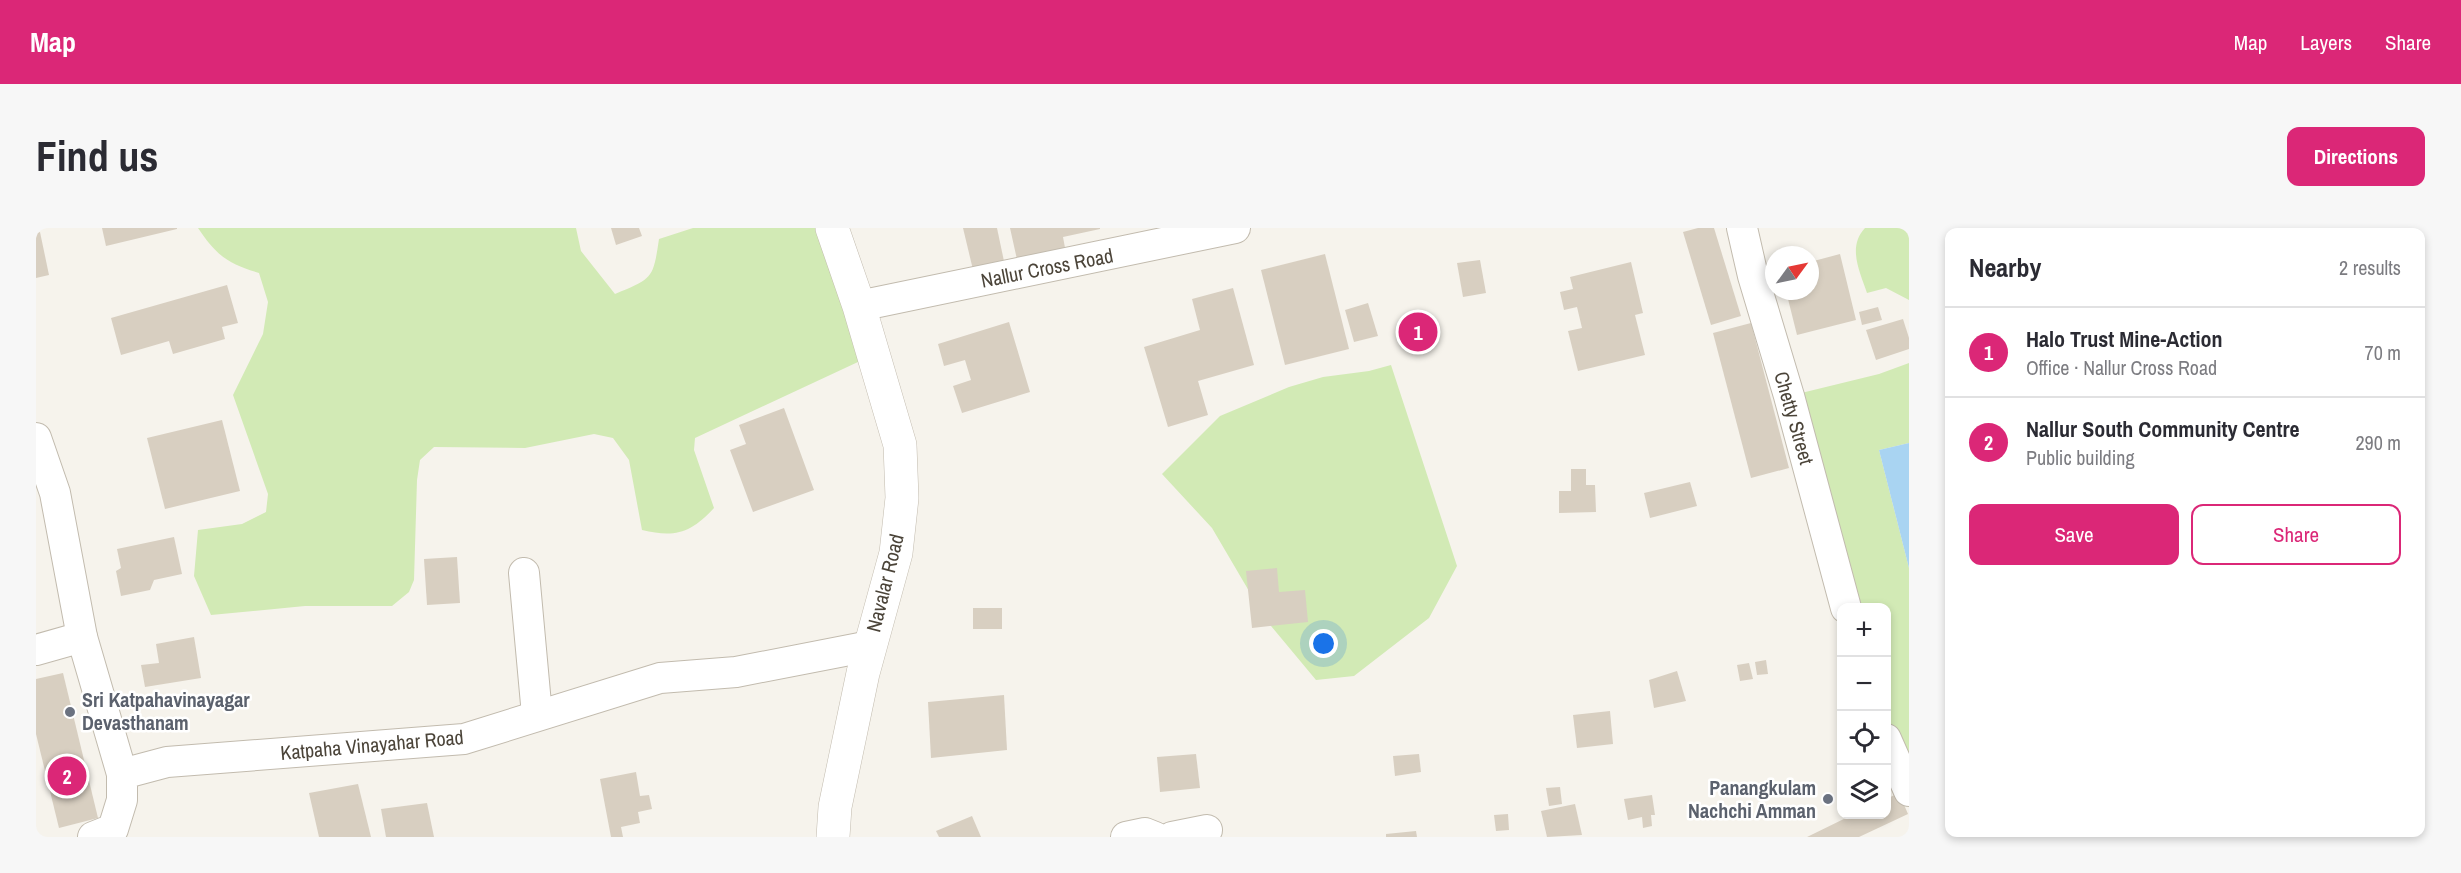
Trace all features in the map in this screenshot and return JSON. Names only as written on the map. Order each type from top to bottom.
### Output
[{"type":"street","name":"Navalar Road","points":[[832,228],[859,306],[900,445],[902,498],[896,553],[870,646],[835,807],[833,837]]},
{"type":"street","name":"Chetty Street","points":[[1742,228],[1753,276],[1789,396],[1845,603]]},
{"type":"street","name":"Nallur Cross Road","points":[[859,306],[1225,230]]},
{"type":"street","points":[[36,438],[55,494],[82,637],[122,774],[123,800],[113,829],[93,837]]},
{"type":"street","points":[[524,573],[537,715]]},
{"type":"street","points":[[36,650],[82,637]]},
{"type":"street","name":"Katpaha Vinayahar Road","points":[[122,774],[167,762],[464,739],[660,678],[736,672],[870,646]]},
{"type":"street","points":[[1891,748],[1909,791]]},
{"type":"street","points":[[1172,837],[1207,830]]},
{"type":"street","points":[[1126,837],[1145,833],[1155,837]]},
{"type":"green space","points":[[198,228],[576,228],[581,251],[615,294],[649,276],[655,262],[659,239],[693,228],[832,228],[873,355],[695,438],[694,450],[714,508],[690,528],[673,533],[642,530],[629,460],[613,438],[594,434],[525,448],[434,447],[420,460],[417,480],[414,580],[409,592],[392,606],[305,606],[211,615],[194,576],[198,530],[242,524],[266,512],[268,494],[233,395],[263,334],[268,302],[259,273],[231,262],[217,252]]},
{"type":"green space","points":[[1865,228],[1909,228],[1909,300],[1886,288],[1867,293],[1856,251],[1860,235]]},
{"type":"green space","points":[[1909,363],[1909,443],[1879,450],[1909,568],[1909,791],[1891,748],[1891,603],[1845,603],[1789,396],[1879,374]]},
{"type":"green space","points":[[1391,365],[1457,566],[1429,618],[1354,676],[1316,680],[1266,620],[1212,528],[1162,474],[1220,416],[1289,387],[1323,377],[1369,371]]},
{"type":"water","points":[[1909,443],[1909,568],[1879,450]]},
{"type":"building","points":[[102,228],[177,228],[177,229],[106,246]]},
{"type":"building","points":[[611,228],[639,228],[642,236],[616,245]]},
{"type":"building","points":[[963,228],[997,228],[1005,266],[974,274]]},
{"type":"building","points":[[1010,228],[1100,229],[1063,237],[1066,253],[1018,264]]},
{"type":"building","points":[[1698,228],[1714,228],[1741,316],[1711,325],[1683,232]]},
{"type":"building","points":[[40,232],[49,275],[36,278],[36,233]]},
{"type":"building","points":[[1325,254],[1349,349],[1285,365],[1261,270]]},
{"type":"building","points":[[1840,254],[1856,320],[1797,335],[1788,300],[1819,300],[1819,260]]},
{"type":"building","points":[[1480,260],[1486,293],[1463,297],[1457,263]]},
{"type":"building","points":[[1631,262],[1643,313],[1635,315],[1645,355],[1578,371],[1568,331],[1582,328],[1577,307],[1564,310],[1560,292],[1573,289],[1570,277]]},
{"type":"building","points":[[227,285],[238,323],[222,327],[225,339],[173,354],[169,341],[121,355],[111,318]]},
{"type":"building","points":[[1233,288],[1254,365],[1198,381],[1208,415],[1168,427],[1144,347],[1200,330],[1192,299]]},
{"type":"building","points":[[1368,303],[1378,336],[1354,342],[1345,310]]},
{"type":"building","points":[[1878,307],[1882,320],[1862,325],[1859,312]]},
{"type":"building","points":[[1903,319],[1909,338],[1909,349],[1876,360],[1866,330]]},
{"type":"building","points":[[1009,322],[1030,392],[962,413],[953,386],[971,380],[965,360],[944,366],[938,344]]},
{"type":"building","points":[[1751,323],[1789,468],[1751,478],[1713,333]]},
{"type":"building","points":[[784,408],[814,490],[753,512],[730,450],[746,444],[739,425]]},
{"type":"building","points":[[222,420],[240,491],[165,509],[147,438]]},
{"type":"building","points":[[1571,469],[1586,469],[1586,485],[1595,485],[1596,512],[1559,513],[1559,491],[1571,491]]},
{"type":"building","points":[[1690,482],[1697,506],[1650,518],[1644,493]]},
{"type":"building","points":[[174,537],[182,574],[154,580],[150,590],[121,596],[116,571],[121,568],[117,549]]},
{"type":"building","points":[[457,557],[460,603],[427,605],[424,559]]},
{"type":"building","points":[[1277,568],[1279,592],[1305,590],[1308,622],[1252,628],[1246,571]]},
{"type":"building","points":[[973,608],[1002,608],[1002,629],[973,629]]},
{"type":"building","points":[[194,637],[201,678],[145,687],[141,665],[159,663],[156,644]]},
{"type":"building","points":[[1766,660],[1768,674],[1757,675],[1755,662]]},
{"type":"building","points":[[1749,663],[1753,679],[1740,681],[1737,665]]},
{"type":"building","points":[[1677,671],[1686,701],[1654,708],[1649,680]]},
{"type":"building","points":[[63,673],[98,818],[59,828],[36,734],[36,679]]},
{"type":"building","points":[[1004,695],[1007,750],[931,758],[928,702]]},
{"type":"building","points":[[1610,711],[1613,744],[1577,748],[1573,715]]},
{"type":"building","points":[[1196,754],[1200,788],[1160,792],[1157,757]]},
{"type":"building","points":[[1419,754],[1421,772],[1395,776],[1393,756]]},
{"type":"building","points":[[636,772],[640,796],[649,795],[652,809],[638,812],[640,823],[621,827],[623,837],[611,837],[600,779]]},
{"type":"building","points":[[358,784],[371,837],[319,837],[309,793]]},
{"type":"building","points":[[1560,787],[1562,804],[1549,806],[1546,788]]},
{"type":"building","points":[[1899,793],[1908,814],[1859,837],[1807,837],[1844,819],[1891,819],[1891,797]]},
{"type":"building","points":[[1652,795],[1655,815],[1651,815],[1652,826],[1643,828],[1642,817],[1628,820],[1624,799]]},
{"type":"building","points":[[427,803],[434,837],[386,837],[381,809]]},
{"type":"building","points":[[1575,804],[1582,835],[1547,837],[1541,811]]},
{"type":"building","points":[[1508,814],[1509,830],[1496,831],[1494,815]]},
{"type":"building","points":[[972,816],[981,837],[939,837],[936,831]]},
{"type":"building","points":[[1416,831],[1417,837],[1386,837],[1386,834]]},
{"type":"place","name":"Halo Trust Mine-Action","points":[[1418,332]]},
{"type":"place","name":"Sri Katpahavinayagar Devasthanam","points":[[70,712]]},
{"type":"place","name":"Nallur South Community Centre","points":[[67,776]]},
{"type":"place","name":"Panangkulam Nachchi Amman","points":[[1828,799]]}]
